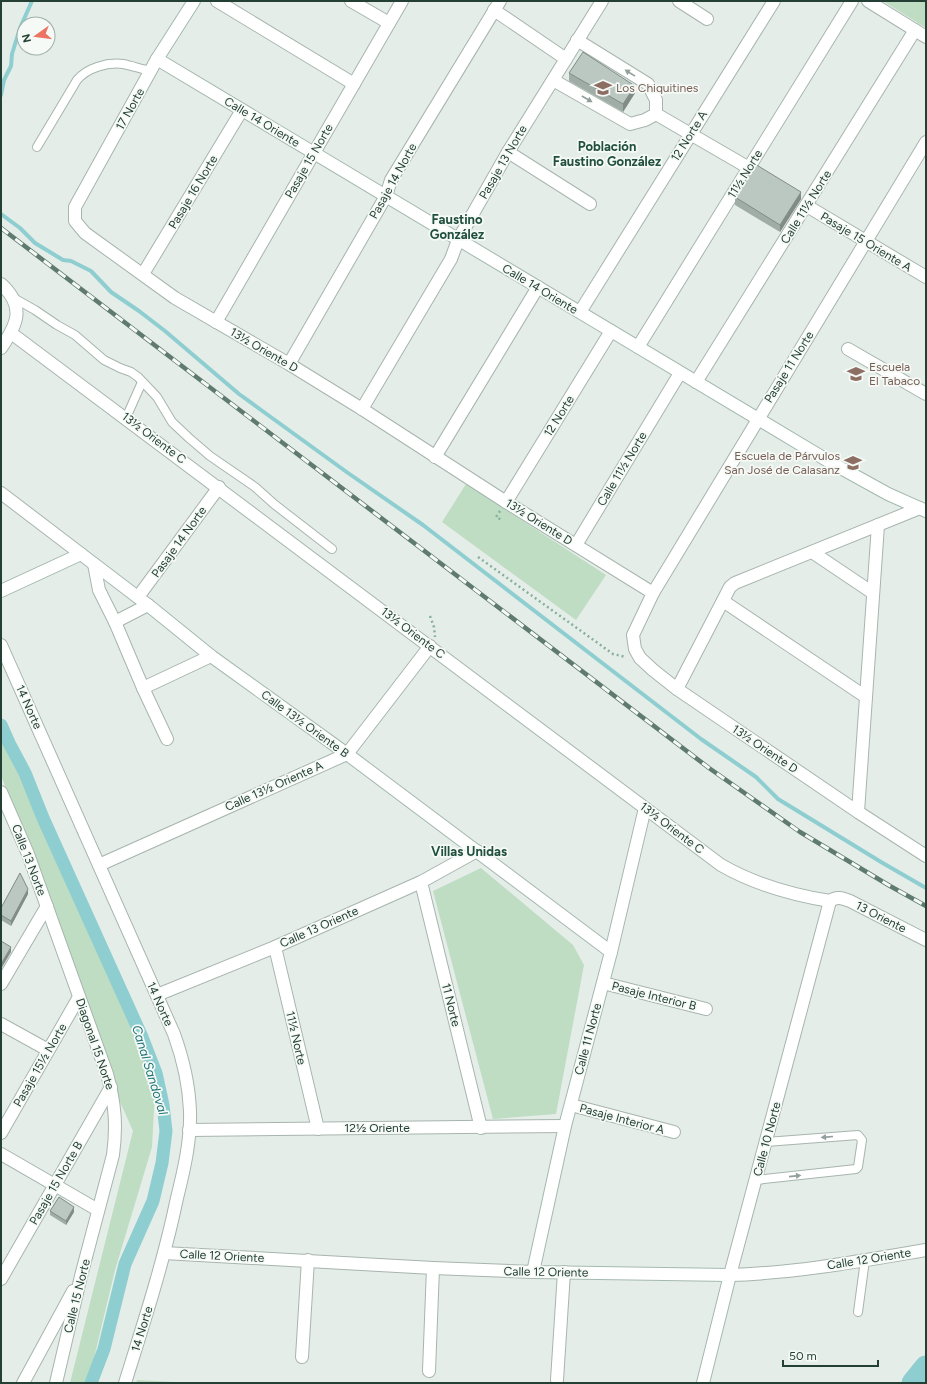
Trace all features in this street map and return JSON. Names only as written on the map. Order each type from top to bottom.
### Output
[{"type":"street","name":"17 Norte","points":[[75,221],[76,207],[157,59],[193,1]]},
{"type":"street","points":[[217,1],[354,84]]},
{"type":"street","points":[[352,1],[389,23]]},
{"type":"street","name":"Pasaje 15 Norte","points":[[216,322],[402,1]]},
{"type":"street","name":"Pasaje 13 Norte","points":[[362,409],[450,259],[458,240],[508,152],[602,1]]},
{"type":"street","points":[[679,1],[707,19]]},
{"type":"street","name":"12 Norte A","points":[[580,312],[774,1]]},
{"type":"street","name":"11½ Norte","points":[[638,347],[852,1]]},
{"type":"street","points":[[868,1],[926,37]]},
{"type":"street","points":[[498,3],[566,59]]},
{"type":"street","name":"Pasaje 14 Norte","points":[[289,364],[386,196],[391,180],[498,3]]},
{"type":"street","name":"Calle 11½ Norte","points":[[696,382],[807,206],[915,30]]},
{"type":"street","points":[[577,40],[648,84],[656,100],[656,114]]},
{"type":"street","name":"Calle 14 Oriente","points":[[157,59],[856,477],[923,510]]},
{"type":"street","points":[[553,80],[630,124],[645,120],[656,114]]},
{"type":"street","name":"Pasaje 16 Norte","points":[[143,274],[242,110]]},
{"type":"street","points":[[656,114],[749,168]]},
{"type":"street","name":"Pasaje 11 Norte","points":[[653,592],[757,418],[926,142]]},
{"type":"street","points":[[508,152],[590,204]]},
{"type":"street","name":"Pasaje 15 Oriente A","points":[[807,206],[926,277]]},
{"type":"street","name":"13½ Oriente D","points":[[75,221],[85,233],[175,298],[289,364],[362,409],[506,502],[653,592],[633,635],[635,649],[640,658],[677,689],[858,812],[926,856]]},
{"type":"street","points":[[1,284],[12,297],[17,317],[12,333],[1,348]]},
{"type":"street","points":[[435,457],[538,287]]},
{"type":"street","name":"12 Norte","points":[[506,502],[611,331]]},
{"type":"street","name":"13½ Oriente C","points":[[12,333],[721,865],[733,871],[800,896],[832,900]]},
{"type":"street","points":[[848,349],[926,394]]},
{"type":"street","name":"Calle 11½ Norte","points":[[576,544],[680,373]]},
{"type":"street","name":"Pasaje 14 Norte","points":[[143,601],[219,487]]},
{"type":"street","name":"Calle 13½ Oriente B","points":[[1,493],[143,601],[211,656],[347,754],[611,952]]},
{"type":"street","points":[[677,689],[730,587],[735,583],[878,525],[923,510]]},
{"type":"street","points":[[858,812],[878,525]]},
{"type":"street","points":[[812,552],[873,593]]},
{"type":"street","points":[[1,591],[81,554]]},
{"type":"street","points":[[94,564],[99,590],[115,622],[143,688],[167,739]]},
{"type":"street","points":[[115,622],[143,601]]},
{"type":"street","points":[[723,601],[866,697]]},
{"type":"street","name":"14 Norte","points":[[1,644],[174,1034],[182,1060],[188,1093],[190,1130],[181,1182],[164,1253],[125,1383]]},
{"type":"street","name":"Calle 13½ Oriente A","points":[[99,865],[347,754],[430,646]]},
{"type":"street","points":[[143,688],[211,656]]},
{"type":"street","name":"Calle 13 Norte","points":[[1,792],[28,854],[47,906]]},
{"type":"street","name":"Calle 11 Norte","points":[[533,1272],[570,1105],[611,952],[645,808]]},
{"type":"street","name":"Calle 13 Oriente","points":[[156,995],[275,947],[420,882],[477,851]]},
{"type":"street","name":"11 Norte","points":[[420,882],[481,1128]]},
{"type":"street","name":"13 Oriente","points":[[832,900],[842,898],[850,901],[926,940]]},
{"type":"street","name":"Calle 10 Norte","points":[[703,1383],[730,1275],[832,900]]},
{"type":"street","points":[[1,984],[47,906]]},
{"type":"street","name":"Diagonal 15 Norte","points":[[47,906],[107,1074],[115,1111],[115,1139],[113,1155],[98,1210]]},
{"type":"street","name":"11½ Norte","points":[[275,947],[318,1129]]},
{"type":"street","name":"Pasaje Interior B","points":[[603,983],[706,1009]]},
{"type":"street","name":"Pasaje 15½ Norte","points":[[1,1132],[79,997]]},
{"type":"street","points":[[1,1024],[48,1050]]},
{"type":"street","name":"Pasaje 15 Norte B","points":[[1,1278],[110,1087]]},
{"type":"street","name":"Pasaje Interior A","points":[[570,1105],[674,1132]]},
{"type":"street","name":"12½ Oriente","points":[[190,1130],[565,1126]]},
{"type":"street","points":[[1,1154],[98,1210]]},
{"type":"street","name":"Calle 15 Norte","points":[[56,1383],[98,1210]]},
{"type":"street","name":"Calle 12 Oriente","points":[[164,1253],[533,1272],[730,1275],[767,1274],[817,1268],[926,1250]]},
{"type":"street","points":[[302,1357],[308,1260]]},
{"type":"street","points":[[429,1372],[434,1268]]},
{"type":"street","points":[[556,1380],[564,1272]]},
{"type":"street","points":[[23,1383],[81,1276]]},
{"type":"lane","points":[[37,147],[82,74],[89,70],[113,64],[122,64],[151,71]]},
{"type":"lane","points":[[12,297],[75,335],[104,360],[131,372],[138,377],[157,397],[172,422],[210,456],[255,487],[274,504],[332,549]]},
{"type":"lane","points":[[126,418],[142,382]]},
{"type":"lane","points":[[756,1180],[856,1169],[858,1167],[862,1140],[858,1135],[766,1142]]},
{"type":"lane","points":[[858,1312],[865,1260]]},
{"type":"path","points":[[478,557],[613,654],[629,658],[640,658]]},
{"type":"path","points":[[430,616],[434,627],[435,636],[430,646]]},
{"type":"green space","points":[[883,1],[926,1],[926,28]]},
{"type":"green space","points":[[466,484],[606,575],[576,620],[442,522]]},
{"type":"green space","points":[[1,726],[156,1073],[152,1147],[115,1270],[88,1383],[70,1383],[133,1131],[105,1068],[1,775]]},
{"type":"green space","points":[[481,868],[573,945],[584,965],[556,1114],[493,1119],[433,891]]},
{"type":"green space","points":[[137,1380],[192,1383],[136,1383]]},
{"type":"building","name":"Los Chiquitines","points":[[583,52],[635,86],[623,104],[569,73]]},
{"type":"building","points":[[755,164],[801,192],[780,225],[735,197]]},
{"type":"building","points":[[20,873],[28,889],[11,921],[1,915],[1,908]]},
{"type":"building","points":[[1,941],[11,947],[1,964]]},
{"type":"building","points":[[59,1197],[74,1207],[66,1221],[50,1211]]},
{"type":"waterway","points":[[1,95],[4,80],[11,66],[12,54],[20,28],[32,1]]},
{"type":"waterway","points":[[1,214],[20,228],[35,243],[63,260],[71,261],[91,271],[111,292],[165,331],[239,394],[423,525],[701,739],[756,777],[778,799],[926,888]]},
{"type":"waterway","name":"Canal Sandoval","points":[[1,725],[25,773],[43,818],[142,1037],[156,1073],[163,1105],[166,1131],[162,1163],[153,1201],[125,1264],[104,1349],[91,1383]]},
{"type":"waterway","points":[[913,1383],[926,1367]]},
{"type":"railway","points":[[1,228],[709,768],[800,832],[926,906]]},
{"type":"place","name":"Los Chiquitines","points":[[603,88]]},
{"type":"place","name":"Escuela El Tabaco","points":[[856,374]]},
{"type":"place","name":"Escuela de Párvulos San José de Calasanz","points":[[853,463]]},
{"type":"district","name":"Población Faustino González","points":[[607,154]]},
{"type":"district","name":"Faustino González","points":[[457,226]]},
{"type":"district","name":"Villas Unidas","points":[[469,851]]}]
